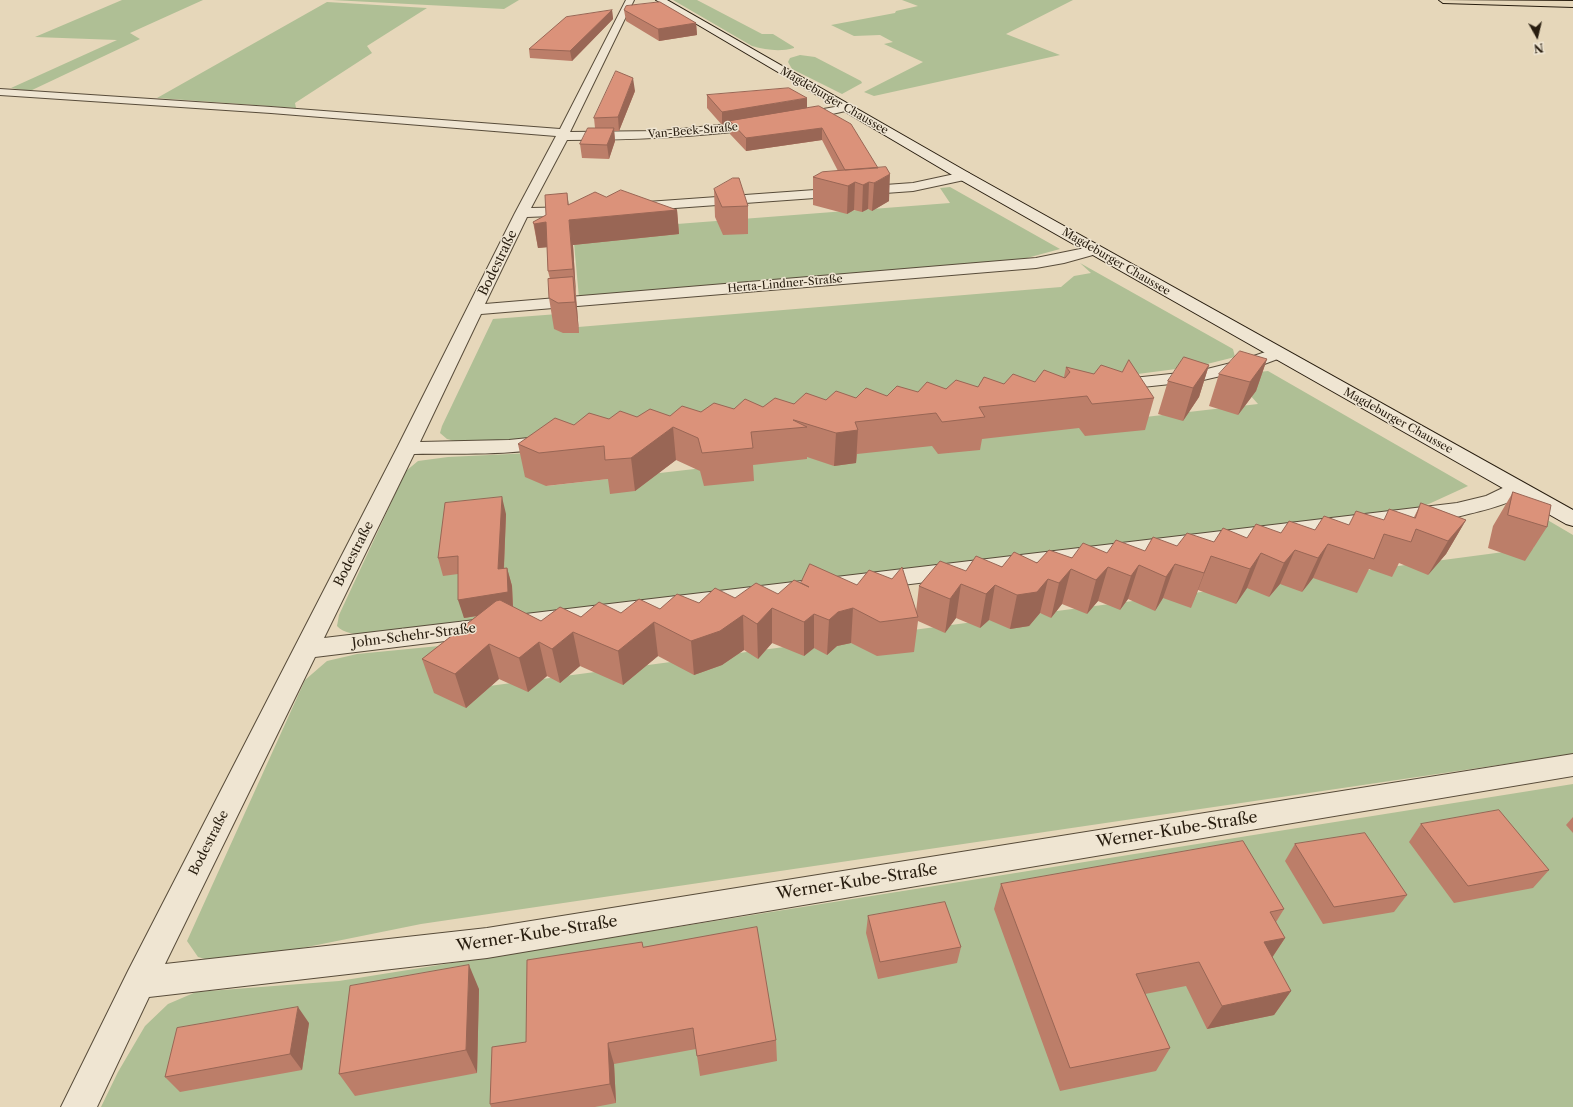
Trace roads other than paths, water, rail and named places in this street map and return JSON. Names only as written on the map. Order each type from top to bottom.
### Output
[{"type":"main road","points":[[1443,0],[1573,4]]},
{"type":"street","name":"Bodestraße","points":[[79,1107],[139,982],[408,448],[522,213],[630,0]]},
{"type":"street","name":"Magdeburger Chaussee","points":[[660,0],[964,176],[1573,519]]},
{"type":"street","name":"Van-Beek-Straße","points":[[0,92],[272,110],[563,134],[624,136],[693,133],[772,123]]},
{"type":"street","points":[[790,119],[846,108]]},
{"type":"street","points":[[621,208],[913,187],[964,176]]},
{"type":"street","points":[[522,213],[590,210]]},
{"type":"street","name":"Herta-Lindner-Straße","points":[[474,310],[1036,263],[1095,250]]},
{"type":"street","points":[[1096,387],[1199,376],[1245,365],[1277,353]]},
{"type":"street","points":[[408,448],[509,446],[564,440]]},
{"type":"street","name":"John-Schehr-Straße","points":[[306,649],[1457,510],[1493,502],[1518,489]]},
{"type":"street","name":"Werner-Kube-Straße","points":[[139,982],[487,943],[1573,765]]}]
